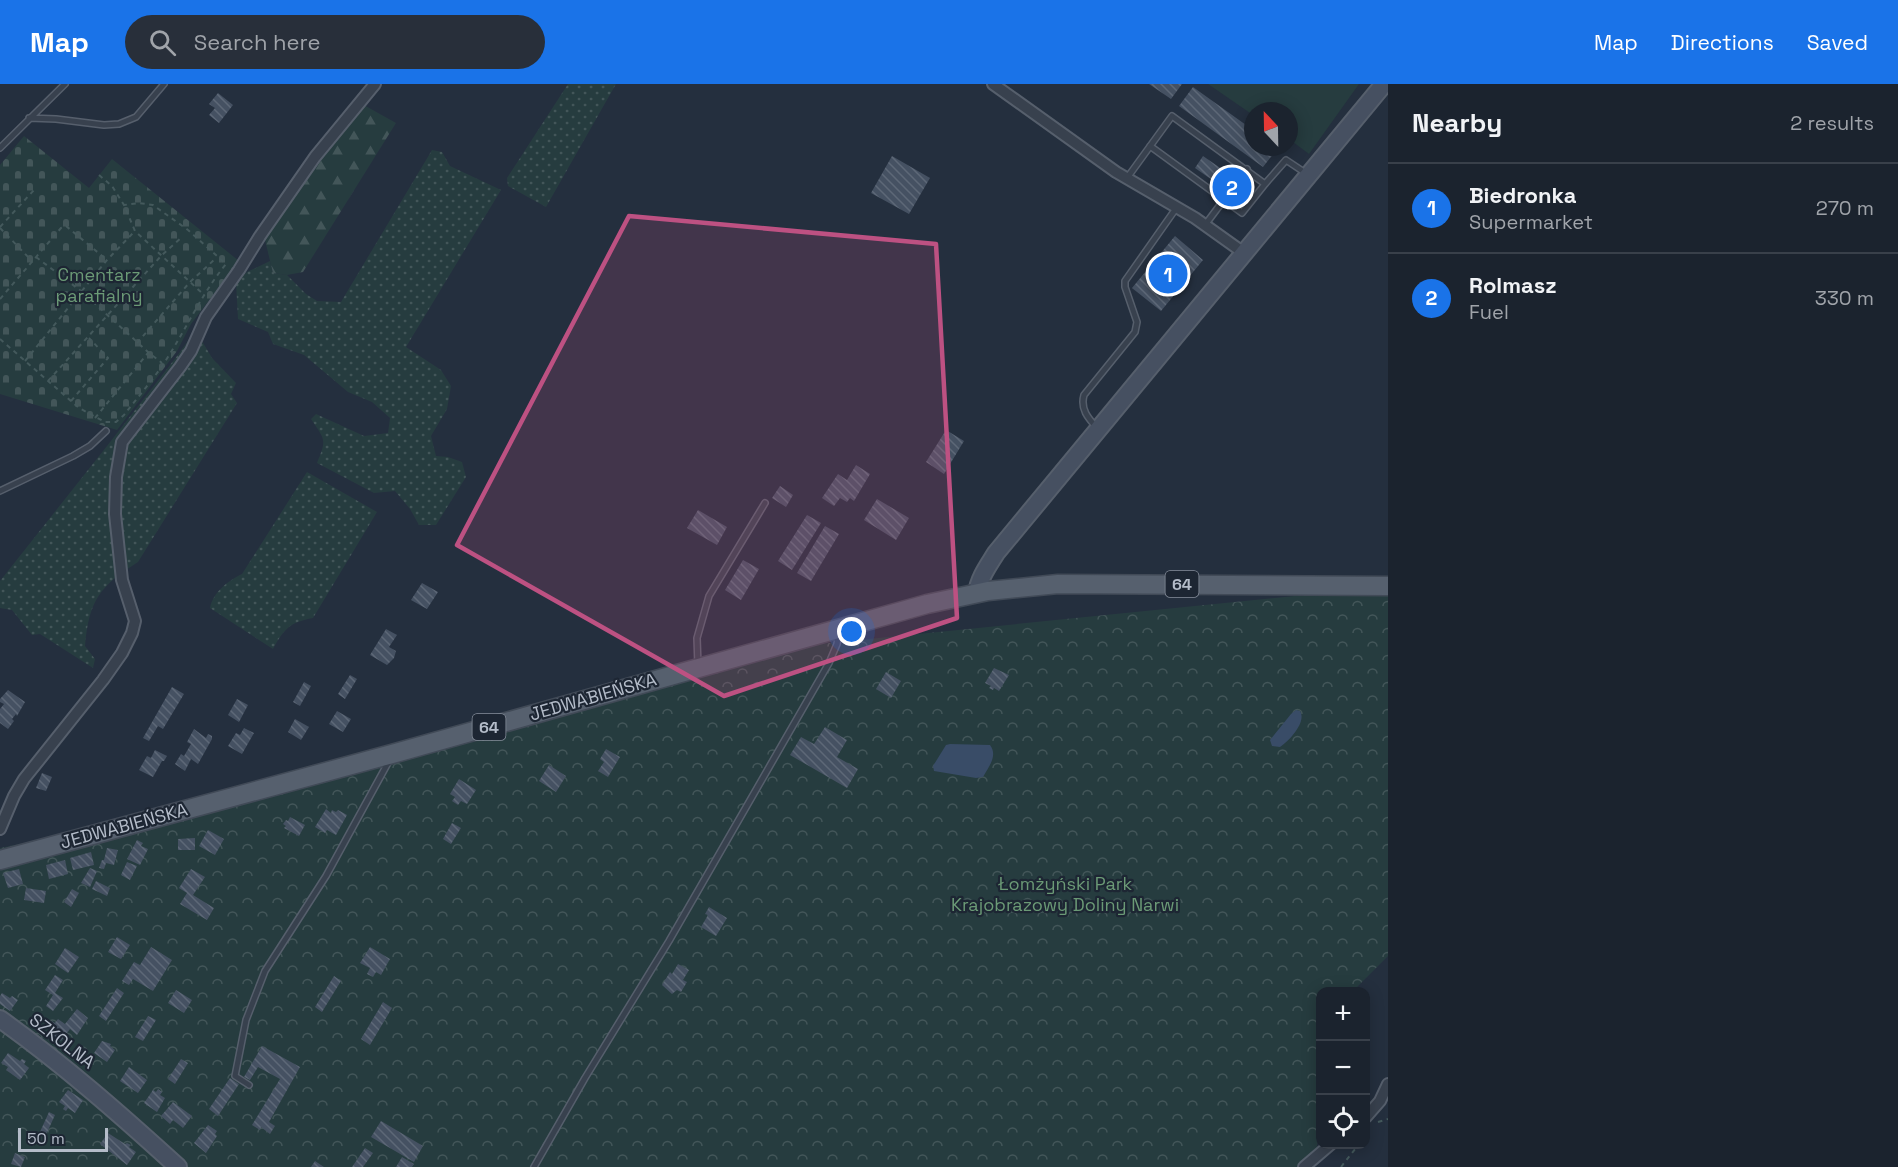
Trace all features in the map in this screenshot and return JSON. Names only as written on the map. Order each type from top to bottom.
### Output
[{"type":"main road","points":[[977,593],[984,572],[996,553],[1384,84]]},
{"type":"main road","name":"64","points":[[977,593],[1073,584],[1388,586]]},
{"type":"main road","name":"JEDWABIEŃSKA","points":[[0,860],[392,754],[927,604],[977,593]]},
{"type":"main road","name":"SZKOLNA","points":[[0,1019],[99,1095],[178,1167]]},
{"type":"street","points":[[0,829],[24,779],[103,680],[132,633],[135,621],[122,580],[115,514],[116,477],[122,442],[191,351],[206,317],[315,157],[375,84]]},
{"type":"street","points":[[993,84],[1127,178],[1177,207],[1244,253]]},
{"type":"street","points":[[1370,1119],[1388,1084]]},
{"type":"street","points":[[1304,1167],[1325,1149]]},
{"type":"lane","points":[[0,148],[65,84]]},
{"type":"lane","points":[[29,118],[104,125],[119,124],[136,117],[164,84]]},
{"type":"lane","points":[[1127,178],[1172,116],[1265,184]]},
{"type":"lane","points":[[1150,146],[1242,213],[1286,160],[1309,175]]},
{"type":"lane","points":[[1205,225],[1247,169]]},
{"type":"lane","points":[[1098,429],[1084,410],[1082,399],[1135,332],[1137,322],[1125,287],[1125,280],[1177,207]]},
{"type":"lane","points":[[0,491],[73,456],[90,446],[106,431]]},
{"type":"lane","points":[[699,668],[697,638],[709,596],[765,503]]},
{"type":"lane","points":[[534,1167],[585,1078],[669,942],[828,663],[837,644],[839,629]]},
{"type":"lane","points":[[249,1085],[235,1076],[246,1020],[265,971],[326,876],[392,754]]},
{"type":"path","points":[[99,175],[112,186],[124,205],[135,231],[203,294]]},
{"type":"path","points":[[33,261],[0,227],[34,190]]},
{"type":"path","points":[[0,339],[71,401],[95,418],[105,422],[116,422],[124,416],[163,364],[203,294],[226,264],[188,230],[153,205],[139,203],[124,205]]},
{"type":"path","points":[[0,299],[61,228],[66,226],[107,260]]},
{"type":"path","points":[[25,361],[107,260],[135,231]]},
{"type":"path","points":[[48,381],[161,256],[182,237]]},
{"type":"path","points":[[36,257],[81,291],[163,364]]},
{"type":"path","points":[[137,343],[190,282],[214,260]]},
{"type":"path","points":[[71,401],[108,358],[88,337]]},
{"type":"path","points":[[95,418],[148,352]]},
{"type":"path","points":[[1370,1121],[1388,1119]]},
{"type":"path","points":[[1341,1167],[1355,1149]]},
{"type":"highlighted area","points":[[629,216],[936,244],[957,618],[724,696],[457,545]]},
{"type":"green space","points":[[568,84],[616,84],[546,207],[508,186],[507,178]]},
{"type":"green space","points":[[1208,84],[1359,84],[1309,154],[1298,146],[1298,102],[1244,102],[1244,109]]},
{"type":"green space","points":[[362,104],[396,123],[303,272],[287,275],[273,273],[265,240],[267,230]]},
{"type":"green space","name":"Cmentarz parafialny","points":[[24,136],[89,188],[112,159],[239,261],[191,324],[177,351],[117,430],[0,394],[0,165]]},
{"type":"green space","points":[[432,150],[442,152],[450,166],[501,190],[406,347],[441,370],[451,386],[447,409],[431,436],[436,456],[462,462],[466,477],[436,525],[419,525],[410,509],[395,491],[374,493],[317,463],[323,440],[311,419],[316,414],[364,436],[388,433],[390,418],[372,402],[348,392],[304,355],[273,344],[268,332],[238,319],[236,282],[247,272],[270,261],[273,273],[287,275],[306,294],[317,301],[341,302]]},
{"type":"green space","points":[[190,338],[202,341],[212,358],[236,383],[231,394],[237,403],[138,562],[114,579],[99,596],[90,617],[85,646],[95,659],[93,668],[40,634],[32,635],[12,610],[0,608],[0,581]]},
{"type":"green space","points":[[307,472],[377,512],[313,618],[293,624],[281,636],[273,649],[210,608],[214,597],[222,588],[242,574]]},
{"type":"green space","name":"Łomżyński Park Krajobrazowy Doliny Narwi","points":[[1314,594],[1388,594],[1388,956],[1357,987],[1316,987],[1317,1149],[1314,1167],[0,1167],[0,848],[239,800],[809,645]]},
{"type":"water","points":[[1296,710],[1302,715],[1296,731],[1280,747],[1272,746],[1270,740]]},
{"type":"water","points":[[946,745],[990,745],[993,757],[983,777],[976,778],[934,771],[933,766]]},
{"type":"building","points":[[1149,84],[1182,84],[1171,99]]},
{"type":"building","points":[[1193,87],[1244,124],[1244,153],[1179,106]]},
{"type":"building","points":[[218,93],[233,105],[219,123],[209,115],[215,108],[209,104]]},
{"type":"building","points":[[892,156],[930,178],[909,214],[871,193]]},
{"type":"building","points":[[1203,156],[1226,172],[1218,184],[1195,168]]},
{"type":"building","points":[[1248,156],[1272,156],[1263,167]]},
{"type":"building","points":[[1175,236],[1203,260],[1161,311],[1132,288]]},
{"type":"building","points":[[946,430],[964,441],[944,474],[926,462]]},
{"type":"building","points":[[856,465],[870,474],[854,501],[850,498],[847,502],[840,498],[834,506],[822,498],[838,474],[847,480]]},
{"type":"building","points":[[780,486],[793,495],[786,507],[772,498]]},
{"type":"building","points":[[877,499],[909,518],[896,540],[864,520]]},
{"type":"building","points":[[698,510],[727,527],[717,545],[687,528]]},
{"type":"building","points":[[807,515],[821,523],[792,570],[778,561]]},
{"type":"building","points":[[825,526],[839,534],[811,581],[797,573]]},
{"type":"building","points":[[743,560],[759,569],[741,600],[725,590]]},
{"type":"building","points":[[422,583],[438,592],[427,609],[411,600]]},
{"type":"building","points":[[386,629],[397,635],[389,647],[396,651],[394,658],[387,665],[370,655]]},
{"type":"building","points":[[994,668],[1009,675],[999,691],[989,688],[991,686],[985,683]]},
{"type":"building","points":[[886,672],[901,681],[891,698],[876,689]]},
{"type":"building","points":[[350,675],[357,679],[345,699],[338,694]]},
{"type":"building","points":[[304,682],[311,686],[300,706],[293,702]]},
{"type":"building","points":[[172,687],[184,694],[163,729],[158,726],[149,741],[143,738]]},
{"type":"building","points":[[8,690],[25,702],[17,716],[16,714],[12,719],[14,721],[8,729],[0,723],[0,709],[4,704],[0,702],[0,699]]},
{"type":"building","points":[[237,699],[248,705],[239,722],[228,715]]},
{"type":"building","points":[[337,711],[351,719],[343,732],[329,724]]},
{"type":"building","points":[[295,719],[309,727],[301,740],[288,732]]},
{"type":"building","points":[[825,727],[847,740],[837,757],[858,769],[847,788],[790,755],[801,737],[814,744]]},
{"type":"building","points":[[244,728],[254,733],[242,754],[228,746],[236,733],[240,735]]},
{"type":"building","points":[[194,729],[206,738],[208,734],[212,736],[212,739],[198,764],[191,759],[185,771],[175,764],[181,754],[184,756],[191,744],[187,742]]},
{"type":"building","points":[[606,749],[620,757],[608,777],[598,771],[604,762],[600,759]]},
{"type":"building","points":[[155,750],[167,756],[153,777],[139,770],[147,756],[151,758]]},
{"type":"building","points":[[549,765],[566,776],[556,792],[539,781]]},
{"type":"building","points":[[42,773],[52,777],[46,791],[36,788]]},
{"type":"building","points":[[459,779],[476,790],[467,804],[461,801],[458,805],[452,801],[455,797],[450,794]]},
{"type":"building","points":[[326,809],[331,813],[332,810],[336,812],[338,810],[347,815],[336,835],[327,830],[325,833],[315,827]]},
{"type":"building","points":[[290,817],[305,825],[299,836],[284,828],[286,826],[283,824]]},
{"type":"building","points":[[452,823],[461,828],[451,844],[443,839]]},
{"type":"building","points":[[208,830],[224,839],[215,855],[199,846]]},
{"type":"building","points":[[195,838],[195,850],[178,850],[178,839]]},
{"type":"building","points":[[137,840],[143,843],[141,846],[148,849],[140,865],[127,859]]},
{"type":"building","points":[[107,848],[118,850],[114,865],[106,863],[104,869],[99,868],[104,860]]},
{"type":"building","points":[[91,852],[94,865],[73,870],[70,858]]},
{"type":"building","points":[[65,860],[68,874],[49,879],[46,865]]},
{"type":"building","points":[[127,862],[137,866],[130,880],[121,875]]},
{"type":"building","points":[[90,868],[97,871],[90,887],[81,883]]},
{"type":"building","points":[[19,869],[23,884],[8,888],[3,873]]},
{"type":"building","points":[[191,869],[205,877],[193,895],[214,908],[207,920],[180,904],[187,893],[179,888]]},
{"type":"building","points":[[96,881],[110,888],[107,896],[92,889]]},
{"type":"building","points":[[26,888],[46,891],[44,903],[24,900]]},
{"type":"building","points":[[72,889],[79,893],[71,907],[64,902]]},
{"type":"building","points":[[709,907],[727,918],[716,936],[701,927],[708,915],[705,914]]},
{"type":"building","points":[[117,937],[130,945],[121,959],[108,952]]},
{"type":"building","points":[[151,947],[172,960],[153,991],[133,979],[129,985],[122,981],[134,962],[140,965]]},
{"type":"building","points":[[370,947],[390,959],[381,975],[376,972],[373,977],[367,974],[370,968],[360,963]]},
{"type":"building","points":[[65,948],[79,957],[68,973],[55,964]]},
{"type":"building","points":[[678,964],[689,970],[683,980],[687,982],[681,992],[677,990],[672,994],[662,985]]},
{"type":"building","points":[[55,975],[63,980],[55,993],[63,998],[53,1011],[46,1006],[53,995],[45,990]]},
{"type":"building","points":[[334,976],[341,981],[322,1012],[315,1007]]},
{"type":"building","points":[[117,988],[124,993],[106,1021],[99,1016]]},
{"type":"building","points":[[176,990],[192,1000],[184,1013],[168,1003]]},
{"type":"building","points":[[2,993],[18,1000],[10,1011],[0,1004]]},
{"type":"building","points":[[383,1002],[392,1008],[370,1045],[361,1039]]},
{"type":"building","points":[[77,1009],[88,1018],[77,1035],[70,1029],[61,1041],[48,1032],[52,1027],[49,1025],[52,1021],[55,1023],[58,1019],[65,1024]]},
{"type":"building","points":[[148,1016],[156,1020],[143,1041],[135,1037]]},
{"type":"building","points":[[102,1041],[111,1044],[110,1046],[115,1050],[107,1062],[94,1053]]},
{"type":"building","points":[[262,1046],[300,1067],[269,1122],[275,1126],[270,1134],[261,1127],[260,1130],[252,1125],[280,1079],[258,1067],[250,1080],[244,1077]]},
{"type":"building","points":[[8,1053],[20,1061],[22,1059],[26,1061],[24,1064],[29,1068],[20,1080],[6,1070],[8,1067],[1,1063]]},
{"type":"building","points":[[181,1059],[188,1063],[175,1084],[168,1079]]},
{"type":"building","points":[[129,1067],[147,1080],[138,1093],[120,1081]]},
{"type":"building","points":[[230,1078],[239,1084],[218,1116],[209,1109]]},
{"type":"building","points":[[158,1089],[162,1092],[160,1095],[165,1098],[157,1112],[144,1103],[153,1090],[156,1092]]},
{"type":"building","points":[[68,1090],[83,1100],[75,1113],[68,1108],[66,1111],[63,1109],[65,1106],[59,1102]]},
{"type":"building","points":[[173,1102],[192,1116],[183,1128],[173,1120],[170,1124],[161,1116]]},
{"type":"building","points":[[49,1112],[55,1115],[45,1137],[39,1134]]},
{"type":"building","points":[[381,1121],[423,1146],[414,1162],[371,1137]]},
{"type":"building","points":[[208,1125],[217,1131],[215,1134],[217,1136],[206,1153],[194,1143]]},
{"type":"building","points":[[108,1133],[125,1144],[131,1145],[129,1147],[136,1152],[127,1165],[100,1144]]},
{"type":"building","points":[[365,1148],[373,1153],[363,1167],[352,1167]]},
{"type":"building","points":[[15,1153],[25,1157],[21,1167],[11,1164]]},
{"type":"building","points":[[402,1157],[414,1164],[412,1167],[396,1167]]},
{"type":"building","points":[[315,1161],[324,1167],[311,1167]]},
{"type":"place","name":"Rolmasz","points":[[1232,187]]},
{"type":"place","name":"Biedronka","points":[[1168,274]]}]
